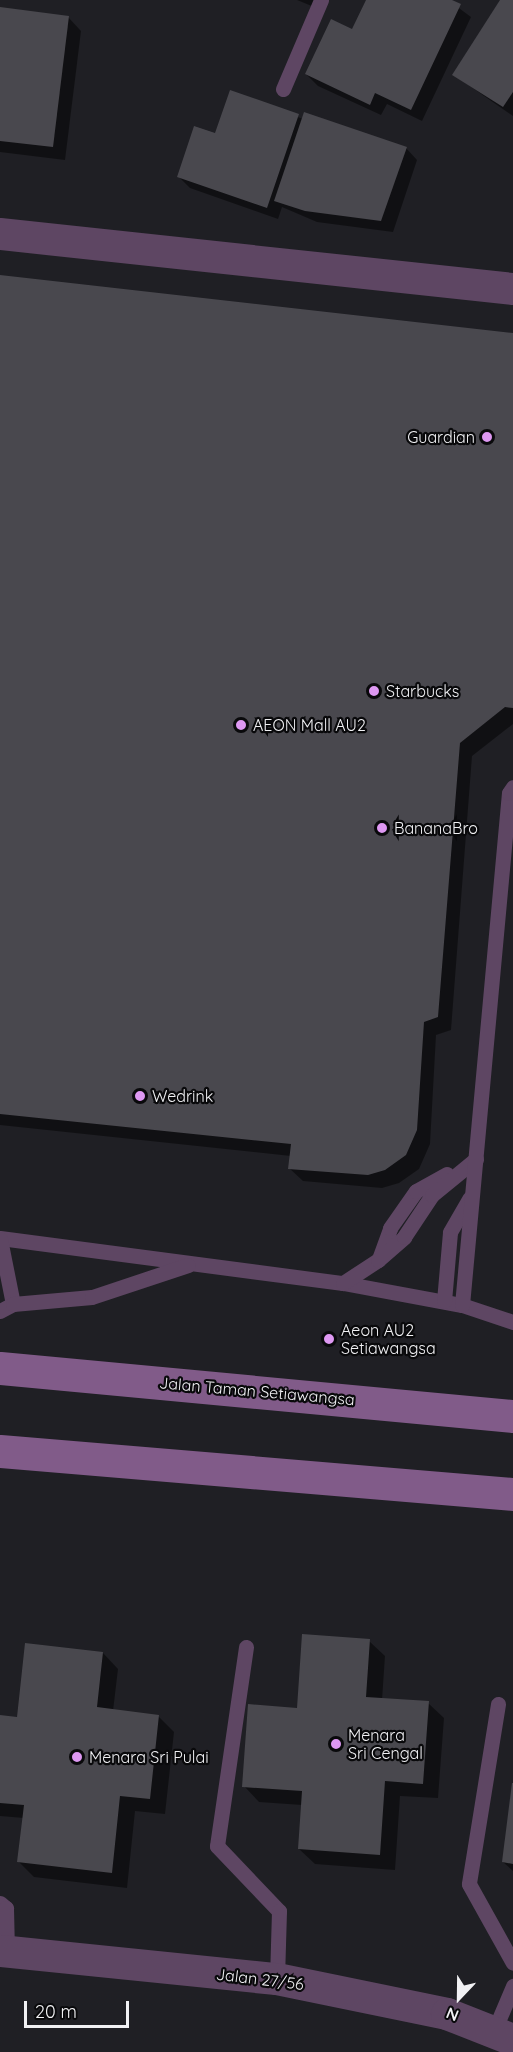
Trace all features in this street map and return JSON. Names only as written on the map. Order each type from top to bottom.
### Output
[{"type":"main road","name":"Jalan Taman Setiawangsa","points":[[0,1368],[513,1416]]},
{"type":"main road","points":[[0,1451],[513,1494]]},
{"type":"street","points":[[0,234],[513,289]]},
{"type":"street","name":"Jalan 27/56","points":[[3,1952],[277,1979],[405,2003],[504,2035]]},
{"type":"lane","points":[[283,89],[321,0]]},
{"type":"lane","points":[[462,1305],[509,793],[513,787]]},
{"type":"lane","points":[[343,1283],[378,1260],[404,1237],[432,1195],[476,1159]]},
{"type":"lane","points":[[444,1301],[450,1232],[474,1193]]},
{"type":"lane","points":[[191,1264],[92,1297],[6,1308],[0,1239],[343,1283],[462,1305],[513,1322]]},
{"type":"lane","points":[[246,1647],[217,1845],[279,1911],[277,1979]]},
{"type":"lane","points":[[498,1704],[469,1884],[513,1963]]},
{"type":"lane","points":[[0,1903],[6,1908],[3,1952]]},
{"type":"lane","points":[[504,2035],[513,1986]]},
{"type":"building","points":[[366,0],[452,0],[461,4],[411,110],[375,93],[370,105],[305,74],[331,19],[352,29]]},
{"type":"building","points":[[500,0],[513,0],[513,92],[503,107],[452,75]]},
{"type":"building","points":[[0,7],[69,16],[53,147],[0,141]]},
{"type":"building","points":[[230,90],[299,114],[267,208],[177,177],[194,126],[215,133]]},
{"type":"building","points":[[304,112],[407,147],[381,221],[305,211],[274,201]]},
{"type":"building","name":"AEON Mall AU2","points":[[0,275],[513,333],[513,708],[505,707],[460,743],[438,1017],[424,1022],[417,1130],[406,1155],[385,1170],[368,1175],[288,1169],[291,1144],[0,1114]]},
{"type":"building","name":"Menara Sri Cengal","points":[[302,1634],[370,1639],[366,1697],[429,1701],[423,1784],[385,1781],[380,1855],[298,1849],[302,1791],[242,1787],[248,1704],[297,1708]]},
{"type":"building","name":"Menara Sri Pulai","points":[[25,1643],[103,1652],[97,1707],[159,1715],[150,1799],[120,1796],[112,1873],[17,1862],[24,1805],[0,1803],[0,1715],[17,1717]]},
{"type":"building","points":[[513,1783],[513,1864],[502,1862]]},
{"type":"place","name":"Guardian","points":[[487,437]]},
{"type":"place","name":"Starbucks","points":[[374,691]]},
{"type":"place","name":"AEON Mall AU2","points":[[241,725]]},
{"type":"place","name":"BananaBro","points":[[382,828]]},
{"type":"place","name":"Wedrink","points":[[140,1096]]},
{"type":"place","name":"Aeon AU2 Setiawangsa","points":[[329,1339]]},
{"type":"place","name":"Menara Sri Cengal","points":[[336,1744]]},
{"type":"place","name":"Menara Sri Pulai","points":[[77,1757]]}]
